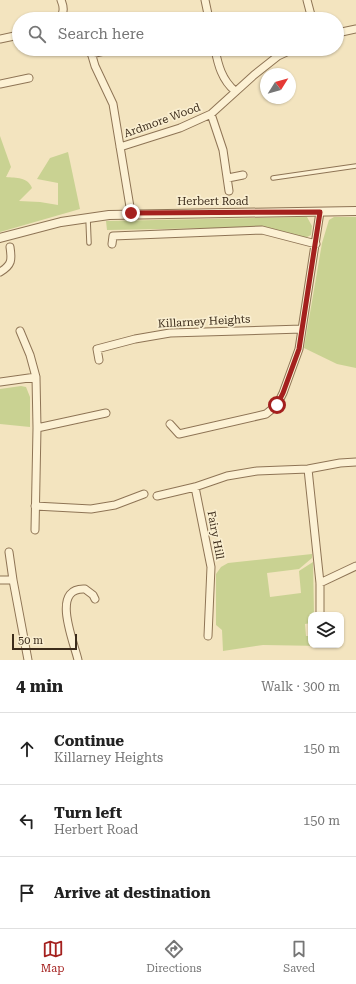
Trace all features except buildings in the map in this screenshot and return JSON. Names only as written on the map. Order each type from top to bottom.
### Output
[{"type":"street","points":[[61,0],[63,12]]},
{"type":"street","points":[[204,0],[207,12]]},
{"type":"street","points":[[307,0],[310,12]]},
{"type":"street","points":[[344,32],[356,29]]},
{"type":"street","points":[[0,39],[12,36]]},
{"type":"street","name":"Ardmore Wood","points":[[91,56],[94,66],[113,103],[131,213]]},
{"type":"street","points":[[217,56],[220,69],[229,86],[235,91]]},
{"type":"street","name":"Ardmore Wood","points":[[120,147],[180,128],[211,114],[235,91],[278,56]]},
{"type":"street","points":[[0,84],[29,78]]},
{"type":"street","name":"Ardmore Wood","points":[[211,114],[223,150],[229,191]]},
{"type":"street","points":[[228,178],[243,175]]},
{"type":"street","name":"Herbert Road","points":[[0,238],[39,227],[88,217],[131,213],[356,211]]},
{"type":"street","points":[[170,424],[179,434],[266,414],[277,405],[299,349],[320,212]]},
{"type":"street","points":[[112,244],[113,236],[262,230],[316,244]]},
{"type":"street","points":[[0,272],[9,266],[12,260],[10,247]]},
{"type":"street","name":"Killarney Heights","points":[[99,360],[96,350],[135,339],[170,333],[302,329]]},
{"type":"street","points":[[20,331],[30,355],[36,376],[37,428],[35,530]]},
{"type":"street","points":[[0,382],[36,376]]},
{"type":"street","points":[[37,428],[106,413]]},
{"type":"street","points":[[157,496],[195,487],[227,476],[257,471],[308,469],[340,463],[356,462]]},
{"type":"street","points":[[308,469],[320,583],[320,612]]},
{"type":"street","name":"Fairy Hill","points":[[195,487],[211,566],[208,636]]},
{"type":"street","points":[[35,506],[91,509],[115,505],[144,494]]},
{"type":"street","points":[[9,552],[28,660]]},
{"type":"street","points":[[320,583],[356,566]]},
{"type":"street","points":[[0,580],[13,580]]},
{"type":"street","points":[[78,660],[66,615],[68,595],[72,591],[85,589],[93,594],[95,599]]},
{"type":"lane","points":[[274,178],[356,166]]},
{"type":"lane","points":[[88,217],[88,243]]},
{"type":"green space","points":[[0,136],[11,167],[6,177],[25,180],[32,188],[19,201],[58,205],[58,183],[37,179],[50,158],[68,152],[80,209],[0,232]]},
{"type":"green space","points":[[307,217],[312,226],[311,235],[305,238],[266,227],[107,230],[106,221]]},
{"type":"green space","points":[[334,217],[356,217],[356,368],[337,364],[304,348],[322,243],[329,220]]},
{"type":"green space","points":[[21,386],[26,387],[30,397],[30,427],[0,424],[0,389]]},
{"type":"green space","points":[[312,554],[312,558],[299,569],[267,573],[270,597],[301,593],[299,571],[313,562],[314,612],[308,612],[308,624],[305,624],[306,636],[308,636],[308,646],[263,645],[223,651],[222,630],[216,625],[216,574],[221,567],[228,563]]},
{"type":"route","points":[[131,213],[320,212],[299,349],[277,405]]}]
